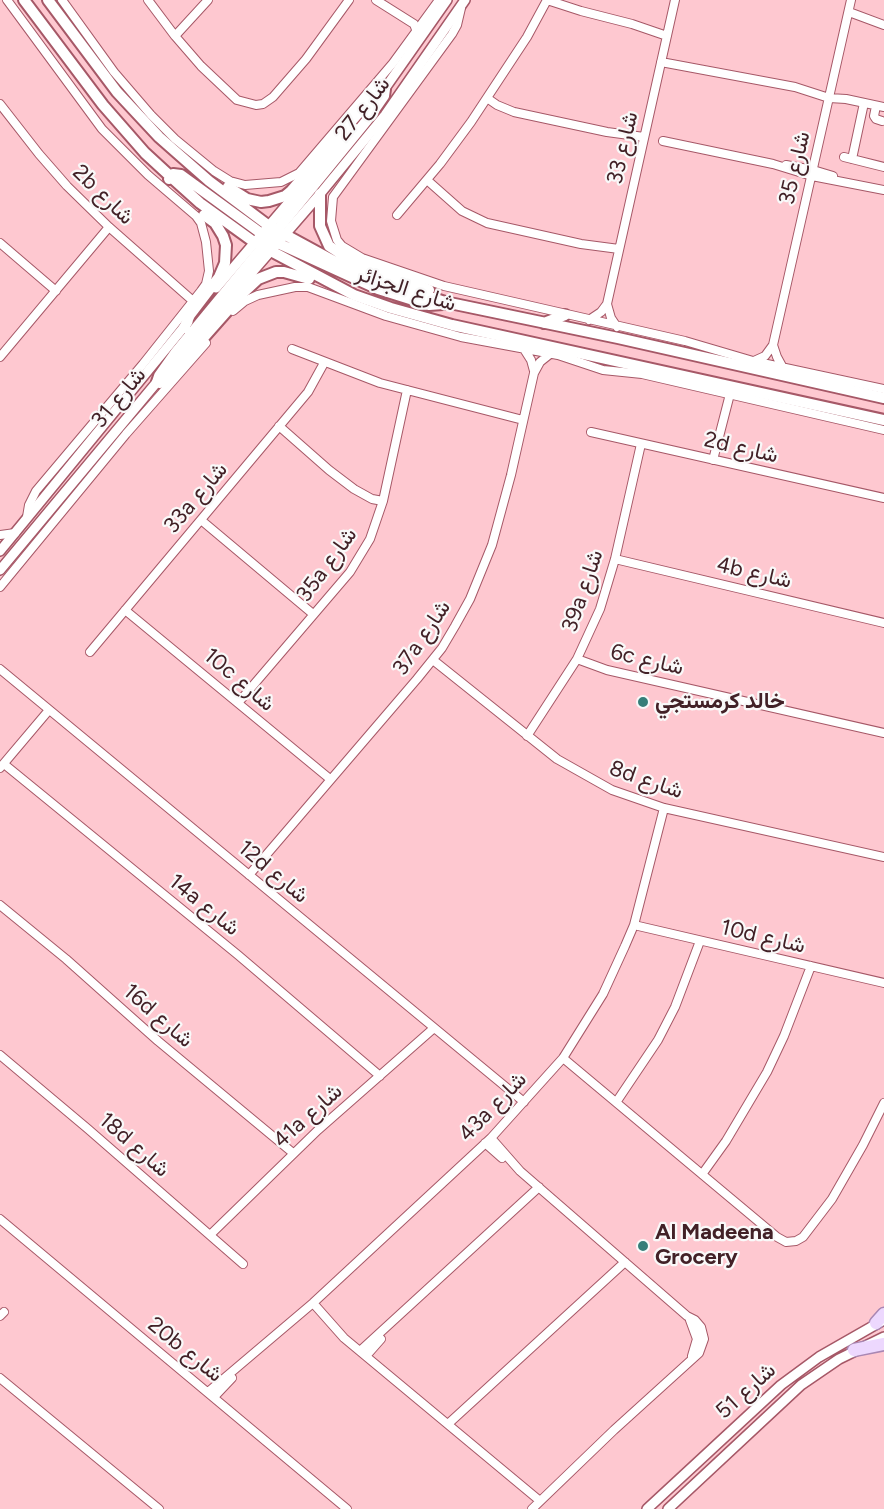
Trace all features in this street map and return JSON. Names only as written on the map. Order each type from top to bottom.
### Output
[{"type":"main road","name":"شارع الجزائر","points":[[24,0],[103,105],[139,146],[170,176],[200,202],[270,239],[354,295],[452,325],[884,420]]},
{"type":"main road","name":"شارع الجزائر","points":[[48,0],[117,92],[143,121],[270,239],[359,273],[445,302],[884,398]]},
{"type":"main road","points":[[185,161],[248,199],[261,202],[277,199],[291,191],[369,101],[380,91],[386,89]]},
{"type":"main road","points":[[354,295],[340,293],[290,272],[265,275],[244,292],[168,379],[157,382],[176,352],[368,119],[384,96],[386,89]]},
{"type":"main road","points":[[143,107],[143,121]]},
{"type":"main road","points":[[170,176],[171,186],[215,223],[226,245],[223,270],[190,315],[184,328]]},
{"type":"main road","points":[[320,194],[320,226],[329,246],[346,257],[434,291],[444,298],[445,302]]},
{"type":"main road","points":[[544,323],[565,315]]},
{"type":"main road","points":[[452,325],[461,337]]},
{"type":"main road","points":[[821,417],[841,410]]},
{"type":"main road","points":[[854,1350],[884,1344]]},
{"type":"street","points":[[7,0],[102,129],[148,175],[196,216],[201,223],[206,242],[209,271],[206,284],[193,301],[143,364],[39,486],[31,500],[27,518]]},
{"type":"street","points":[[62,0],[110,67],[143,107],[175,139],[226,180],[245,185],[281,182],[299,173],[393,63],[439,0]]},
{"type":"street","points":[[148,0],[201,66],[232,96],[249,105],[263,104],[273,97],[306,59],[348,0]]},
{"type":"street","points":[[175,36],[208,0]]},
{"type":"street","points":[[376,0],[414,24],[417,32]]},
{"type":"street","name":"شارع 27","points":[[386,89],[447,0]]},
{"type":"street","points":[[397,215],[456,143],[527,37],[547,0],[581,11],[668,32]]},
{"type":"street","name":"شارع 33","points":[[607,304],[675,0]]},
{"type":"street","name":"شارع 35","points":[[773,345],[852,0]]},
{"type":"street","points":[[463,3],[452,34],[333,196],[331,220],[337,240],[342,246],[362,258],[444,286],[685,341],[753,361],[884,389]]},
{"type":"street","name":"شارع 27","points":[[270,239],[320,194],[385,115],[463,3]]},
{"type":"street","points":[[409,42],[411,54]]},
{"type":"street","points":[[662,58],[880,106],[875,117],[882,122]]},
{"type":"street","points":[[487,98],[514,112],[644,141]]},
{"type":"street","points":[[864,103],[848,158],[884,167]]},
{"type":"street","name":"2b شارع","points":[[0,104],[48,165],[109,227],[193,301]]},
{"type":"street","points":[[385,115],[396,110]]},
{"type":"street","points":[[663,141],[884,190]]},
{"type":"street","points":[[427,180],[455,206],[478,220],[618,253]]},
{"type":"street","points":[[0,357],[109,227]]},
{"type":"street","name":"شارع 31","points":[[0,551],[156,360],[270,239]]},
{"type":"street","points":[[0,243],[56,291]]},
{"type":"street","points":[[0,587],[152,403],[234,311],[251,297],[295,287],[308,287],[386,316],[461,337],[550,354],[603,370],[642,374],[884,430]]},
{"type":"street","points":[[589,320],[601,312],[607,304]]},
{"type":"street","points":[[607,304],[611,318],[617,327]]},
{"type":"street","points":[[753,361],[765,356],[773,345]]},
{"type":"street","points":[[773,345],[783,368]]},
{"type":"street","points":[[292,349],[324,363],[406,390],[523,420]]},
{"type":"street","points":[[524,349],[531,360],[534,373]]},
{"type":"street","name":"37a شارع","points":[[249,875],[433,660],[455,626],[482,573],[500,519],[534,373],[540,362],[550,354]]},
{"type":"street","points":[[143,364],[156,360]]},
{"type":"street","name":"33a شارع","points":[[90,652],[279,426],[312,385],[324,363]]},
{"type":"street","name":"شارع 31","points":[[0,570],[157,382]]},
{"type":"street","name":"35a شارع","points":[[238,703],[361,556],[377,522],[406,390]]},
{"type":"street","points":[[713,460],[730,394]]},
{"type":"street","points":[[279,426],[354,489],[372,499],[382,501]]},
{"type":"street","name":"2d شارع","points":[[591,432],[884,498]]},
{"type":"street","name":"39a شارع","points":[[527,736],[577,659],[600,609],[615,559],[641,444]]},
{"type":"street","points":[[201,520],[313,614]]},
{"type":"street","points":[[0,535],[15,533]]},
{"type":"street","name":"4b شارع","points":[[615,559],[884,622]]},
{"type":"street","name":"10c شارع","points":[[125,610],[330,779]]},
{"type":"street","name":"6c شارع","points":[[577,659],[607,670],[884,733]]},
{"type":"street","name":"8d شارع","points":[[433,660],[557,759],[594,781],[628,796],[664,808],[884,857]]},
{"type":"street","name":"12d شارع","points":[[0,669],[524,1102]]},
{"type":"street","points":[[2,766],[49,710]]},
{"type":"street","name":"14a شارع","points":[[2,766],[238,955],[380,1076]]},
{"type":"street","name":"43a شارع","points":[[211,1395],[488,1140],[563,1058],[603,994],[634,925],[664,808]]},
{"type":"street","name":"16d شارع","points":[[0,905],[293,1153]]},
{"type":"street","name":"10d شارع","points":[[634,925],[884,983]]},
{"type":"street","points":[[617,1101],[658,1040],[675,1007],[700,941]]},
{"type":"street","points":[[703,1173],[726,1141],[767,1072],[784,1036],[811,966]]},
{"type":"street","name":"41a شارع","points":[[210,1235],[293,1153],[434,1028]]},
{"type":"street","name":"18d شارع","points":[[0,1055],[243,1264]]},
{"type":"street","points":[[563,1058],[783,1241],[792,1242],[807,1233],[832,1198],[884,1103]]},
{"type":"street","points":[[488,1140],[520,1171],[687,1316],[701,1339],[691,1359],[532,1509]]},
{"type":"street","points":[[363,1354],[392,1323],[513,1212],[537,1185]]},
{"type":"street","name":"20b شارع","points":[[0,1220],[347,1509]]},
{"type":"street","points":[[450,1426],[623,1260]]},
{"type":"street","points":[[310,1306],[344,1338],[540,1501]]},
{"type":"street","name":"شارع 51","points":[[647,1509],[781,1385],[819,1357],[881,1319]]},
{"type":"street","name":"شارع 51","points":[[668,1509],[801,1385],[854,1350],[884,1337]]},
{"type":"street","points":[[0,1378],[159,1509]]},
{"type":"place","name":"خالد كرمستجي","points":[[643,702]]},
{"type":"place","name":"Al Madeena Grocery","points":[[643,1246]]}]
